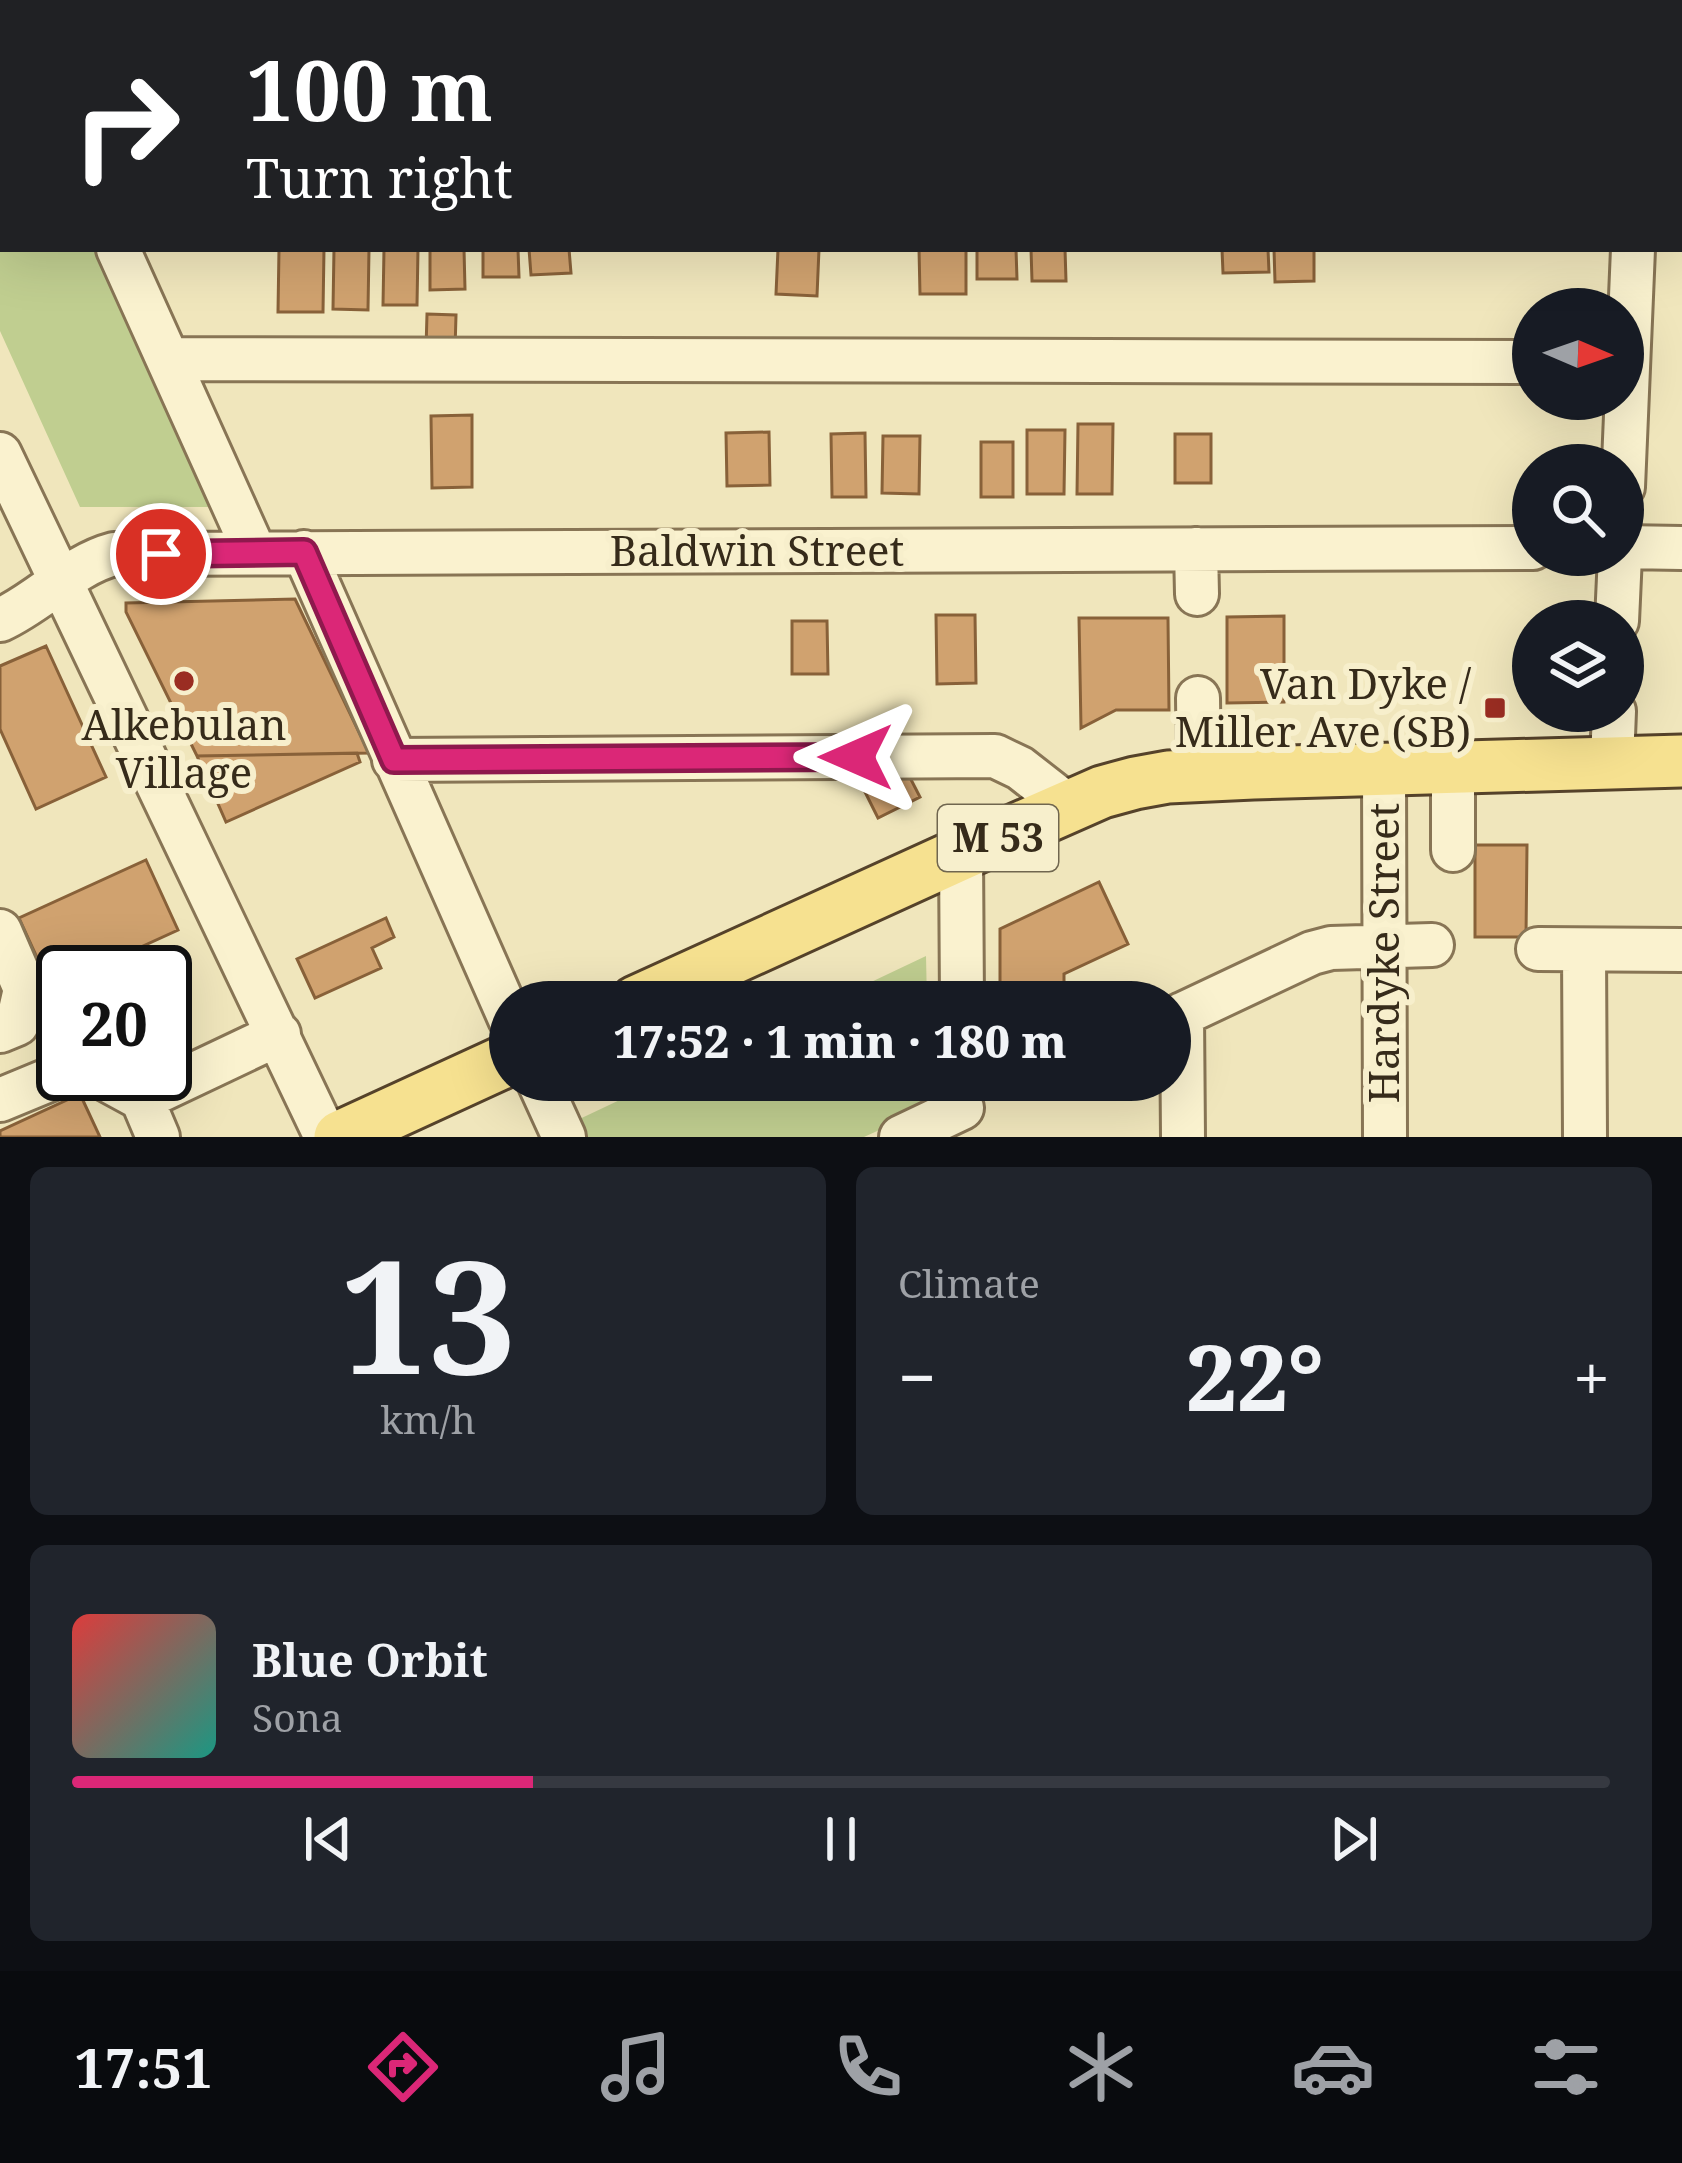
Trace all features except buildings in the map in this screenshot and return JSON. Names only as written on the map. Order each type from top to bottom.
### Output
[{"type":"main road","name":"M 53","points":[[682,981],[961,854],[1135,783],[1199,776],[1682,760]]},
{"type":"main road","points":[[340,1137],[489,1070]]},
{"type":"street","points":[[119,252],[254,553]]},
{"type":"street","points":[[1631,288],[1633,252]]},
{"type":"street","points":[[168,359],[1512,362]]},
{"type":"street","points":[[0,454],[326,1137]]},
{"type":"street","name":"Baldwin Street","points":[[0,620],[29,608],[93,560],[114,554],[1512,548]]},
{"type":"street","points":[[1644,550],[1682,548]]},
{"type":"street","points":[[1196,549],[1197,594]]},
{"type":"street","points":[[304,552],[493,981]]},
{"type":"street","points":[[1198,698],[1199,776]]},
{"type":"street","points":[[1612,762],[1613,732]]},
{"type":"street","points":[[394,760],[995,756],[1020,768],[1070,807]]},
{"type":"street","points":[[1453,766],[1453,850]]},
{"type":"street","name":"Hardyke Street","points":[[1384,769],[1384,1137]]},
{"type":"street","points":[[961,854],[962,981]]},
{"type":"street","points":[[0,931],[25,989],[17,1024],[1,1028]]},
{"type":"street","points":[[1191,1010],[1312,953],[1432,945]]},
{"type":"street","points":[[1538,949],[1682,950]]},
{"type":"street","points":[[1584,950],[1585,1137]]},
{"type":"street","points":[[150,1118],[279,1034]]},
{"type":"street","points":[[0,1100],[36,1085]]},
{"type":"street","points":[[548,1101],[564,1137]]},
{"type":"street","points":[[1181,1101],[1183,1137]]},
{"type":"street","points":[[901,1137],[962,1108]]},
{"type":"green space","points":[[0,252],[100,252],[219,507],[80,507],[0,331]]},
{"type":"green space","points":[[926,956],[927,981],[873,981]]},
{"type":"green space","points":[[618,1101],[930,1101],[930,1107],[864,1137],[574,1137],[569,1124]]},
{"type":"place","name":"Alkebulan Village","points":[[184,681]]},
{"type":"place","name":"Van Dyke / Miller Ave (SB)","points":[[1495,708]]},
{"type":"route","points":[[161,554],[304,552],[394,760],[856,757]]}]
